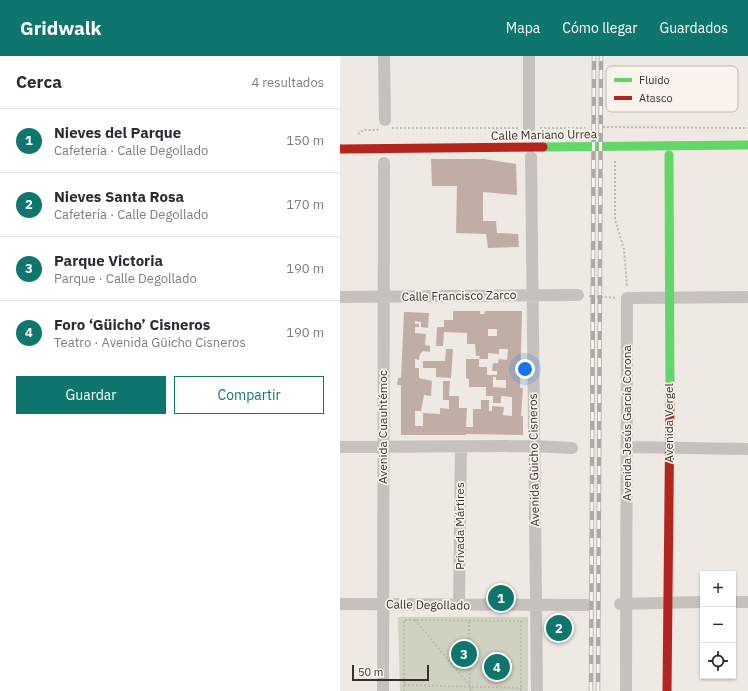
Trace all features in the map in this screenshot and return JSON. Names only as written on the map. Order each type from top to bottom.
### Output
[{"type":"street","points":[[384,56],[385,120]]},
{"type":"street","points":[[529,56],[530,134]]},
{"type":"street","name":"Calle Mariano Urrea","points":[[340,149],[747,145]]},
{"type":"street","name":"Avenida Vergel","points":[[667,691],[670,448],[669,155]]},
{"type":"street","name":"Avenida Güicho Cisneros","points":[[530,157],[537,691]]},
{"type":"street","name":"Avenida Cuauhtémoc","points":[[383,691],[384,163]]},
{"type":"street","name":"Calle Francisco Zarco","points":[[340,297],[578,295]]},
{"type":"street","points":[[627,298],[748,297]]},
{"type":"street","name":"Avenida Jesús García Corona","points":[[626,691],[623,604],[627,447],[627,298]]},
{"type":"street","points":[[340,447],[383,448],[533,446],[572,448]]},
{"type":"street","name":"Privada Mártires","points":[[459,605],[461,447]]},
{"type":"street","points":[[627,447],[748,449]]},
{"type":"street","points":[[623,604],[700,602]]},
{"type":"street","points":[[736,602],[748,602]]},
{"type":"street","name":"Calle Degollado","points":[[340,604],[536,606],[587,605]]},
{"type":"path","points":[[354,138],[363,130],[377,130],[385,120]]},
{"type":"path","points":[[399,128],[530,134],[585,128]]},
{"type":"path","points":[[603,128],[748,128]]},
{"type":"path","points":[[578,295],[627,298],[624,249],[615,220],[615,156]]},
{"type":"path","points":[[404,691],[404,620],[521,621],[521,691]]},
{"type":"path","points":[[415,620],[474,691]]},
{"type":"path","points":[[469,621],[470,691]]},
{"type":"path","points":[[404,684],[521,688]]},
{"type":"green space","points":[[398,617],[528,617],[528,691],[400,691]]},
{"type":"building","points":[[431,159],[484,159],[516,164],[517,195],[483,192],[483,221],[496,221],[497,233],[518,234],[519,247],[488,248],[486,234],[456,233],[457,186],[432,186]]},
{"type":"building","points":[[453,311],[480,311],[480,314],[484,314],[485,311],[522,311],[520,388],[523,388],[521,416],[523,416],[523,435],[401,435],[401,385],[397,385],[398,378],[401,378],[404,312],[429,313],[428,328],[421,327],[421,322],[415,321],[415,324],[419,324],[419,327],[415,327],[415,333],[426,334],[425,345],[430,346],[430,352],[423,351],[420,354],[419,360],[415,359],[415,368],[419,368],[419,378],[432,381],[431,396],[424,395],[421,411],[415,411],[415,426],[423,426],[423,413],[440,414],[440,408],[449,409],[449,400],[443,400],[443,381],[450,381],[449,396],[459,396],[459,408],[467,408],[466,427],[473,427],[473,409],[481,409],[481,400],[489,400],[489,411],[492,411],[492,406],[504,407],[503,415],[512,416],[512,397],[501,396],[501,403],[493,403],[493,396],[486,396],[486,387],[469,387],[469,379],[466,378],[466,359],[479,359],[480,356],[476,356],[475,344],[467,344],[467,333],[444,332],[443,346],[436,346],[437,327],[444,327],[444,320],[453,320]],"holes":[[[488,329],[497,329],[497,336],[488,336]],[[499,349],[508,349],[507,360],[499,359],[498,363],[493,363],[492,371],[497,371],[497,375],[487,375],[487,367],[479,367],[479,359],[488,359],[488,353],[499,354]],[[493,377],[496,377],[496,380],[506,380],[506,388],[493,387]]]},
{"type":"building","points":[[446,349],[453,349],[451,378],[436,377],[436,368],[423,368],[423,361],[445,361]]},
{"type":"railway","points":[[591,691],[594,56]]},
{"type":"railway","points":[[598,691],[601,56]]},
{"type":"traffic: fast","points":[[543,147],[748,145]]},
{"type":"traffic: fast","points":[[669,155],[670,399]]},
{"type":"traffic: jam","points":[[340,149],[543,147]]},
{"type":"traffic: jam","points":[[667,691],[670,399]]},
{"type":"place","name":"Nieves del Parque","points":[[501,598]]},
{"type":"place","name":"Nieves Santa Rosa","points":[[559,628]]},
{"type":"place","name":"Parque Victoria","points":[[464,654]]},
{"type":"place","name":"Foro ‘Güicho’ Cisneros","points":[[497,667]]}]
